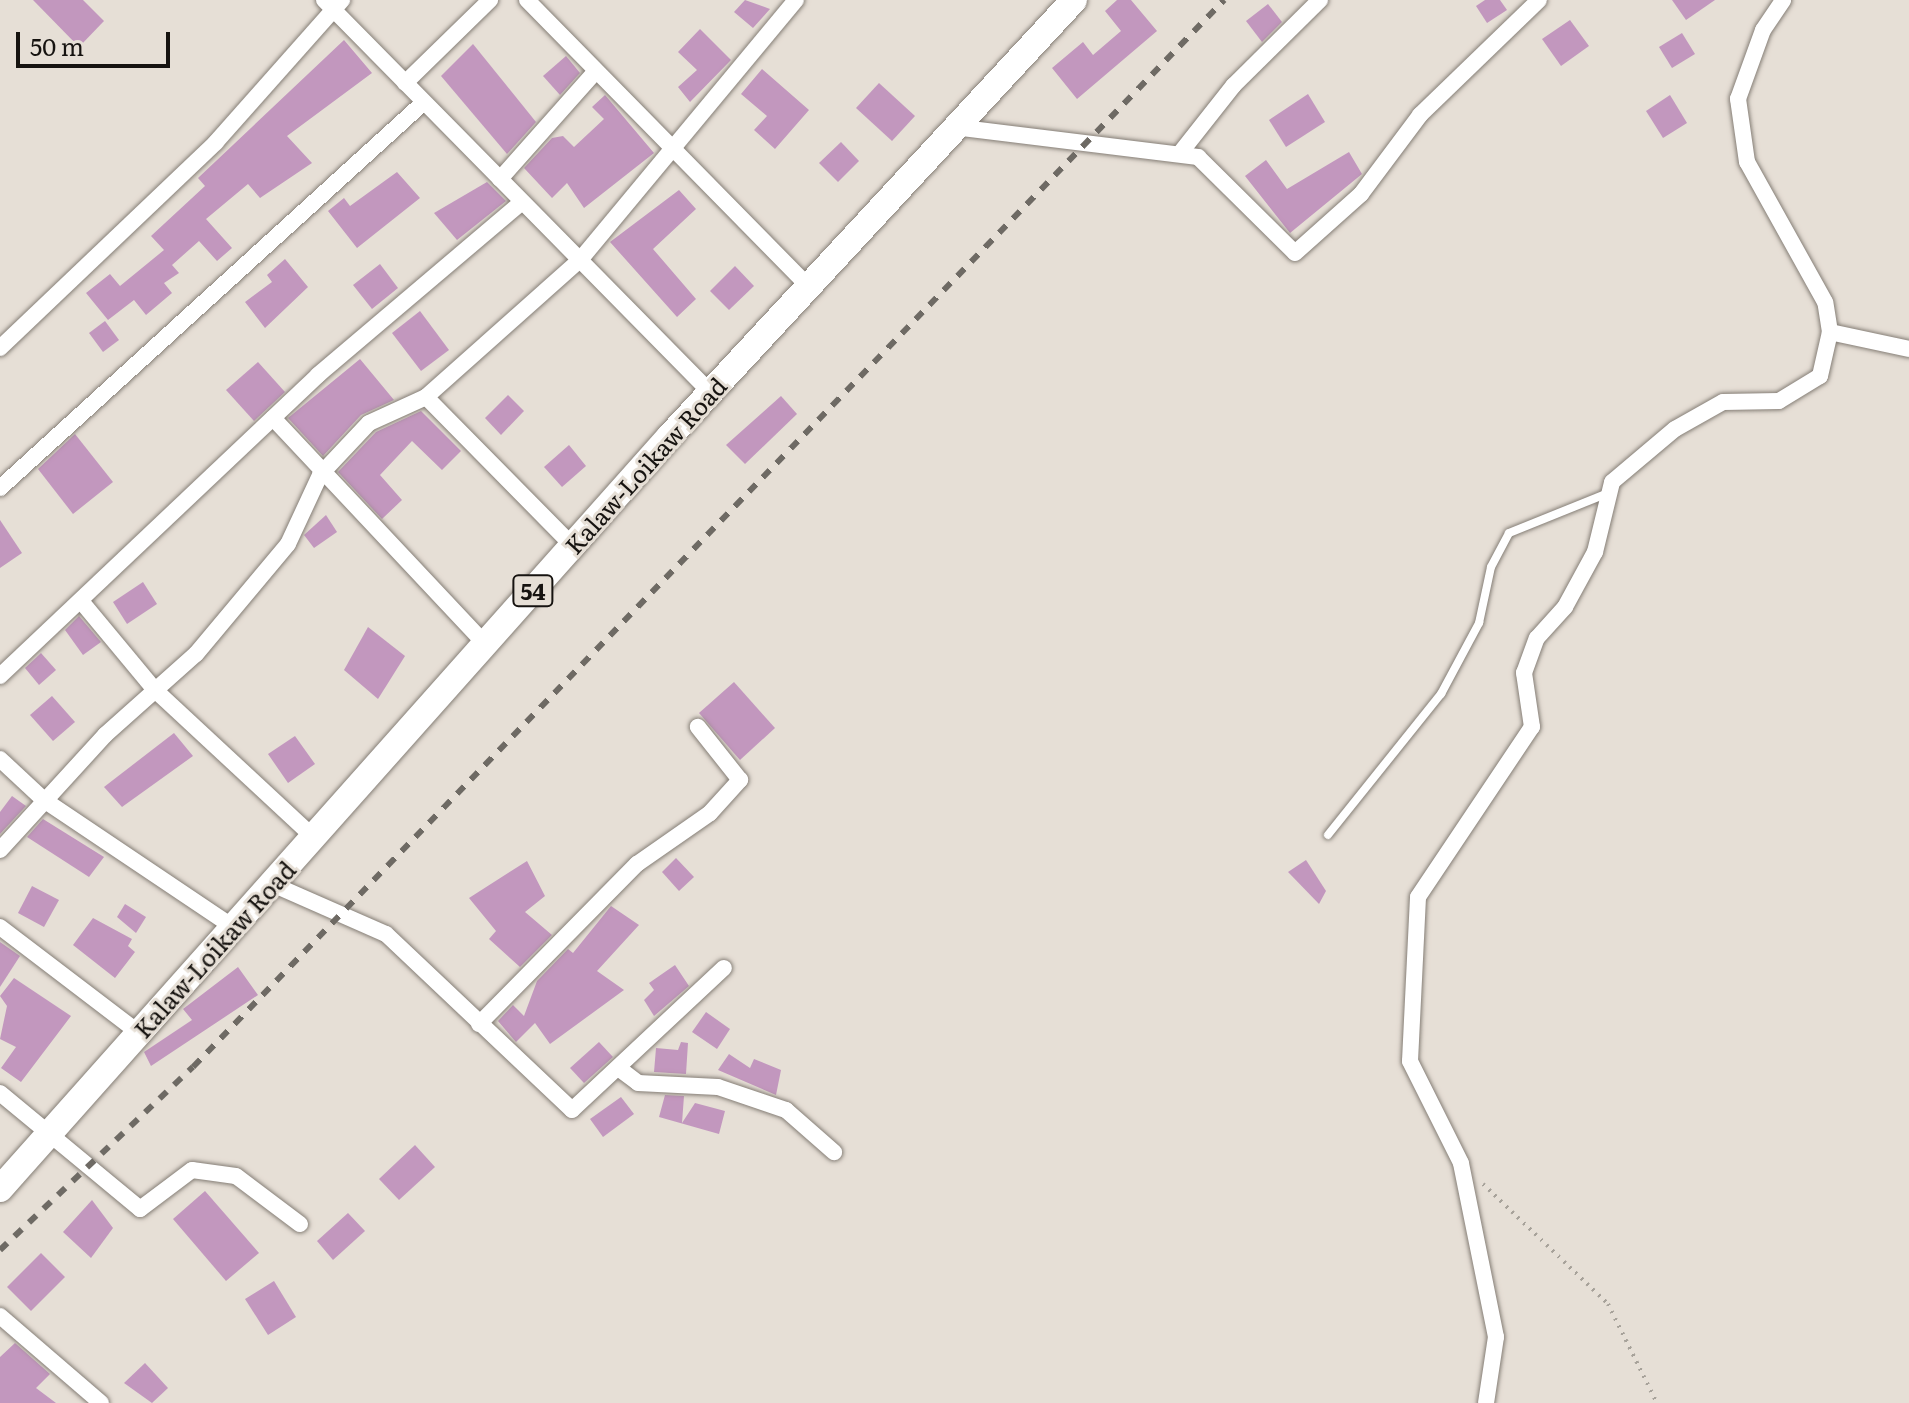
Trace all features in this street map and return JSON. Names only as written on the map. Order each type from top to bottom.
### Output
[{"type":"main road","name":"Kalaw-Loikaw Road","points":[[0,1189],[710,392],[1074,0]]},
{"type":"street","points":[[405,83],[490,0]]},
{"type":"street","points":[[527,0],[808,286]]},
{"type":"street","points":[[0,850],[44,800],[154,689],[196,654],[288,544],[320,475],[369,423],[426,397],[580,260],[796,0]]},
{"type":"street","points":[[1181,152],[1234,85],[1320,0]]},
{"type":"street","points":[[954,127],[1029,141],[1181,152],[1212,165],[1288,250],[1301,251],[1361,194],[1420,115],[1539,0]]},
{"type":"street","points":[[1486,1403],[1496,1337],[1461,1163],[1410,1061],[1418,897],[1532,727],[1524,673],[1537,638],[1565,607],[1595,552],[1612,482],[1675,429],[1723,402],[1779,401],[1820,376],[1830,332],[1825,302],[1747,162],[1738,99],[1763,30],[1783,0]]},
{"type":"street","points":[[0,348],[216,142],[295,62],[333,3],[405,83],[710,392]]},
{"type":"street","points":[[500,179],[596,71]]},
{"type":"street","points":[[0,488],[424,102]]},
{"type":"street","points":[[0,676],[273,418],[522,202]]},
{"type":"street","points":[[1830,332],[1909,349]]},
{"type":"street","points":[[426,397],[573,546]]},
{"type":"street","points":[[273,418],[320,475],[485,644]]},
{"type":"street","points":[[81,601],[154,689],[313,837]]},
{"type":"street","points":[[479,1024],[637,864],[710,813],[740,780],[698,727]]},
{"type":"street","points":[[0,759],[44,800],[233,927]]},
{"type":"street","points":[[272,884],[386,934],[572,1110],[621,1070],[724,968]]},
{"type":"street","points":[[0,927],[139,1033]]},
{"type":"street","points":[[621,1070],[638,1083],[718,1087],[786,1110],[834,1152]]},
{"type":"street","points":[[0,1093],[51,1132],[140,1209],[192,1170],[236,1176],[300,1224]]},
{"type":"street","points":[[0,1316],[101,1403]]},
{"type":"lane","points":[[1328,835],[1441,694],[1479,623],[1491,567],[1509,533],[1609,493]]},
{"type":"path","points":[[1461,1163],[1608,1304],[1657,1403]]},
{"type":"building","points":[[33,0],[83,0],[104,21],[79,47]]},
{"type":"building","points":[[745,0],[770,9],[753,28],[734,12]]},
{"type":"building","points":[[1117,0],[1131,0],[1157,31],[1077,99],[1052,68],[1083,42],[1093,55],[1121,31],[1105,11]]},
{"type":"building","points":[[1485,0],[1500,0],[1507,10],[1487,23],[1476,6]]},
{"type":"building","points":[[1672,0],[1715,0],[1686,20]]},
{"type":"building","points":[[1268,4],[1282,22],[1262,42],[1246,21]]},
{"type":"building","points":[[1570,20],[1589,46],[1561,66],[1542,39]]},
{"type":"building","points":[[700,29],[731,60],[690,102],[678,87],[697,70],[678,52]]},
{"type":"building","points":[[1682,33],[1695,54],[1672,68],[1659,47]]},
{"type":"building","points":[[344,40],[372,73],[287,136],[312,163],[260,198],[248,184],[206,219],[232,248],[217,261],[199,241],[172,265],[179,273],[164,283],[172,293],[146,315],[134,300],[108,320],[86,293],[110,274],[120,286],[164,250],[151,236],[205,186],[198,178]]},
{"type":"building","points":[[473,44],[536,122],[507,154],[441,76]]},
{"type":"building","points":[[566,56],[580,73],[560,95],[543,76]]},
{"type":"building","points":[[762,69],[809,110],[775,149],[754,130],[767,116],[741,94]]},
{"type":"building","points":[[879,83],[915,116],[892,141],[856,108]]},
{"type":"building","points":[[1308,94],[1325,122],[1286,147],[1269,120]]},
{"type":"building","points":[[605,95],[654,153],[584,208],[567,183],[552,198],[524,168],[552,138],[563,136],[574,147],[604,119],[592,107]]},
{"type":"building","points":[[1670,95],[1687,123],[1663,138],[1646,111]]},
{"type":"building","points":[[841,142],[859,161],[838,182],[819,163]]},
{"type":"building","points":[[1349,152],[1362,174],[1290,233],[1245,176],[1266,160],[1287,189]]},
{"type":"building","points":[[397,172],[420,198],[357,248],[328,211],[344,198],[350,206]]},
{"type":"building","points":[[487,182],[506,201],[457,240],[434,213]]},
{"type":"building","points":[[679,190],[696,209],[653,249],[696,299],[677,317],[610,242]]},
{"type":"building","points":[[285,259],[308,287],[265,328],[245,302],[272,282],[267,275]]},
{"type":"building","points":[[380,264],[398,288],[372,309],[353,285]]},
{"type":"building","points":[[735,266],[754,286],[729,310],[710,291]]},
{"type":"building","points":[[420,311],[449,350],[421,371],[392,333]]},
{"type":"building","points":[[105,321],[119,340],[103,352],[89,333]]},
{"type":"building","points":[[360,359],[394,400],[361,415],[323,456],[288,418]]},
{"type":"building","points":[[258,362],[285,392],[254,421],[226,390]]},
{"type":"building","points":[[508,395],[524,411],[501,435],[485,418]]},
{"type":"building","points":[[781,396],[797,414],[745,464],[726,445]]},
{"type":"building","points":[[421,411],[461,451],[442,470],[412,441],[380,475],[402,500],[382,519],[338,472],[376,432]]},
{"type":"building","points":[[75,434],[113,482],[73,514],[38,469]]},
{"type":"building","points":[[569,445],[586,466],[562,487],[544,467]]},
{"type":"building","points":[[326,515],[337,532],[314,548],[304,535]]},
{"type":"building","points":[[0,520],[22,553],[0,568]]},
{"type":"building","points":[[143,582],[157,604],[127,624],[113,602]]},
{"type":"building","points":[[79,616],[101,642],[83,655],[65,630]]},
{"type":"building","points":[[368,627],[405,656],[378,699],[344,670]]},
{"type":"building","points":[[41,653],[56,670],[39,685],[25,668]]},
{"type":"building","points":[[734,682],[775,728],[740,760],[699,713]]},
{"type":"building","points":[[52,696],[75,722],[53,741],[30,715]]},
{"type":"building","points":[[174,733],[193,756],[122,807],[104,787]]},
{"type":"building","points":[[295,736],[315,764],[288,783],[268,754]]},
{"type":"building","points":[[12,796],[26,806],[0,834],[0,812]]},
{"type":"building","points":[[43,819],[104,857],[89,877],[27,837]]},
{"type":"building","points":[[676,858],[694,877],[679,891],[662,872]]},
{"type":"building","points":[[1306,860],[1326,891],[1319,904],[1288,872]]},
{"type":"building","points":[[527,861],[545,896],[525,912],[552,935],[520,967],[489,939],[496,931],[469,898]]},
{"type":"building","points":[[32,886],[59,900],[44,927],[18,913]]},
{"type":"building","points":[[125,904],[146,917],[136,933],[117,917]]},
{"type":"building","points":[[611,906],[639,925],[597,971],[624,990],[550,1044],[535,1023],[516,1042],[498,1021],[513,1005],[524,1016],[537,981],[568,949],[573,953]]},
{"type":"building","points":[[93,918],[132,939],[128,946],[135,952],[115,978],[73,945]]},
{"type":"building","points":[[0,942],[20,956],[0,987]]},
{"type":"building","points":[[675,965],[689,986],[654,1016],[644,1000],[654,990],[649,983]]},
{"type":"building","points":[[238,967],[258,995],[151,1066],[144,1052],[192,1020],[183,1009]]},
{"type":"building","points":[[14,978],[71,1016],[21,1082],[1,1068],[16,1047],[0,1039],[7,1006],[0,996]]},
{"type":"building","points":[[706,1012],[730,1029],[717,1049],[692,1032]]},
{"type":"building","points":[[599,1042],[613,1057],[584,1083],[570,1068]]},
{"type":"building","points":[[681,1042],[688,1043],[686,1074],[654,1072],[656,1048],[678,1050]]},
{"type":"building","points":[[729,1054],[750,1068],[754,1059],[781,1070],[776,1095],[718,1070]]},
{"type":"building","points":[[665,1095],[684,1096],[682,1123],[695,1103],[725,1111],[719,1134],[659,1117]]},
{"type":"building","points":[[621,1097],[634,1114],[603,1137],[590,1119]]},
{"type":"building","points":[[415,1145],[435,1167],[399,1200],[379,1179]]},
{"type":"building","points":[[205,1191],[259,1253],[226,1281],[173,1219]]},
{"type":"building","points":[[92,1200],[113,1228],[91,1258],[63,1232]]},
{"type":"building","points":[[348,1213],[365,1231],[333,1260],[317,1241]]},
{"type":"building","points":[[41,1253],[65,1277],[31,1311],[7,1287]]},
{"type":"building","points":[[274,1281],[296,1317],[268,1335],[245,1299]]},
{"type":"building","points":[[15,1343],[50,1374],[36,1388],[56,1403],[0,1403],[0,1357]]},
{"type":"building","points":[[145,1363],[168,1388],[152,1403],[124,1383]]},
{"type":"railway","points":[[0,1250],[193,1067],[1224,0]]}]
